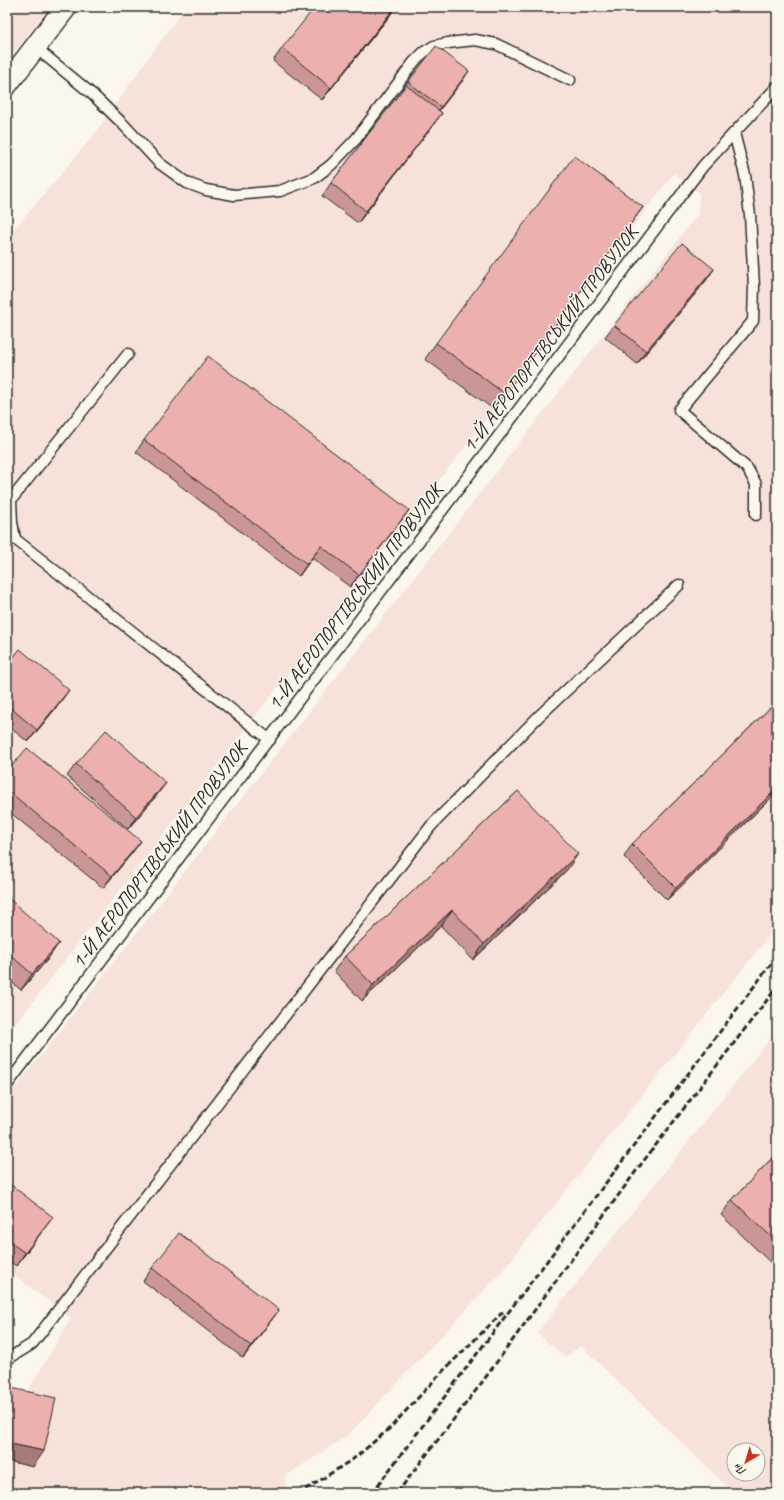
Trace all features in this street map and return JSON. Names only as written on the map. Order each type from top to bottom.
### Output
[{"type":"street","points":[[7,84],[66,7]]},
{"type":"lane","points":[[35,47],[92,94],[123,124],[159,163],[187,183],[206,190],[234,195],[280,191],[314,178],[331,164],[356,139],[414,62],[424,52],[434,46],[475,40],[496,44],[570,80]]},
{"type":"lane","name":"1-Й АЕРОПОРТІВСЬКИЙ ПРОВУЛОК","points":[[7,1085],[270,740],[703,166],[777,87]]},
{"type":"lane","points":[[734,133],[745,175],[750,215],[754,286],[753,322],[679,410],[747,468],[756,484],[756,515]]},
{"type":"lane","points":[[128,354],[12,500],[12,522],[15,539],[270,740]]},
{"type":"lane","points":[[7,1357],[11,1357],[32,1344],[431,826],[538,717],[679,585]]},
{"type":"shaded area","points":[[7,7],[50,7],[7,61]]},
{"type":"shaded area","points":[[185,7],[777,7],[777,926],[499,1275],[347,1436],[284,1477],[289,1493],[7,1493],[7,1399],[22,1401],[71,1318],[7,1270],[7,1099],[698,214],[699,193],[674,173],[461,452],[7,1035],[7,238],[93,136]]},
{"type":"shaded area","points":[[777,1030],[777,1493],[734,1493],[581,1346],[565,1357],[537,1333]]},
{"type":"building","points":[[315,7],[395,7],[331,88],[282,48]]},
{"type":"building","points":[[436,46],[469,71],[441,107],[408,82]]},
{"type":"building","points":[[406,85],[442,113],[366,211],[331,183]]},
{"type":"building","points":[[574,156],[643,207],[505,394],[436,343]]},
{"type":"building","points":[[682,243],[714,269],[646,351],[614,325]]},
{"type":"building","points":[[208,356],[409,510],[359,575],[321,546],[307,564],[144,440]]},
{"type":"building","points":[[7,614],[10,617],[7,621]]},
{"type":"building","points":[[20,649],[69,690],[37,730],[7,705],[7,665]]},
{"type":"building","points":[[777,701],[777,788],[676,888],[632,844]]},
{"type":"building","points":[[106,730],[166,783],[136,817],[76,764]]},
{"type":"building","points":[[27,748],[141,841],[112,876],[7,790],[7,772]]},
{"type":"building","points":[[518,791],[578,854],[484,944],[452,910],[373,985],[345,956]]},
{"type":"building","points":[[7,897],[59,943],[32,974],[7,952]]},
{"type":"building","points":[[777,1153],[777,1242],[732,1200]]},
{"type":"building","points":[[7,1182],[53,1217],[25,1253],[7,1240]]},
{"type":"building","points":[[179,1233],[279,1310],[251,1346],[152,1268]]},
{"type":"building","points":[[7,1387],[56,1398],[44,1451],[7,1443]]},
{"type":"railway","points":[[372,1493],[777,956]]},
{"type":"railway","points":[[397,1493],[480,1385],[639,1167],[777,987]]},
{"type":"railway","points":[[297,1493],[313,1485],[356,1457],[390,1428],[443,1371],[504,1311]]}]
